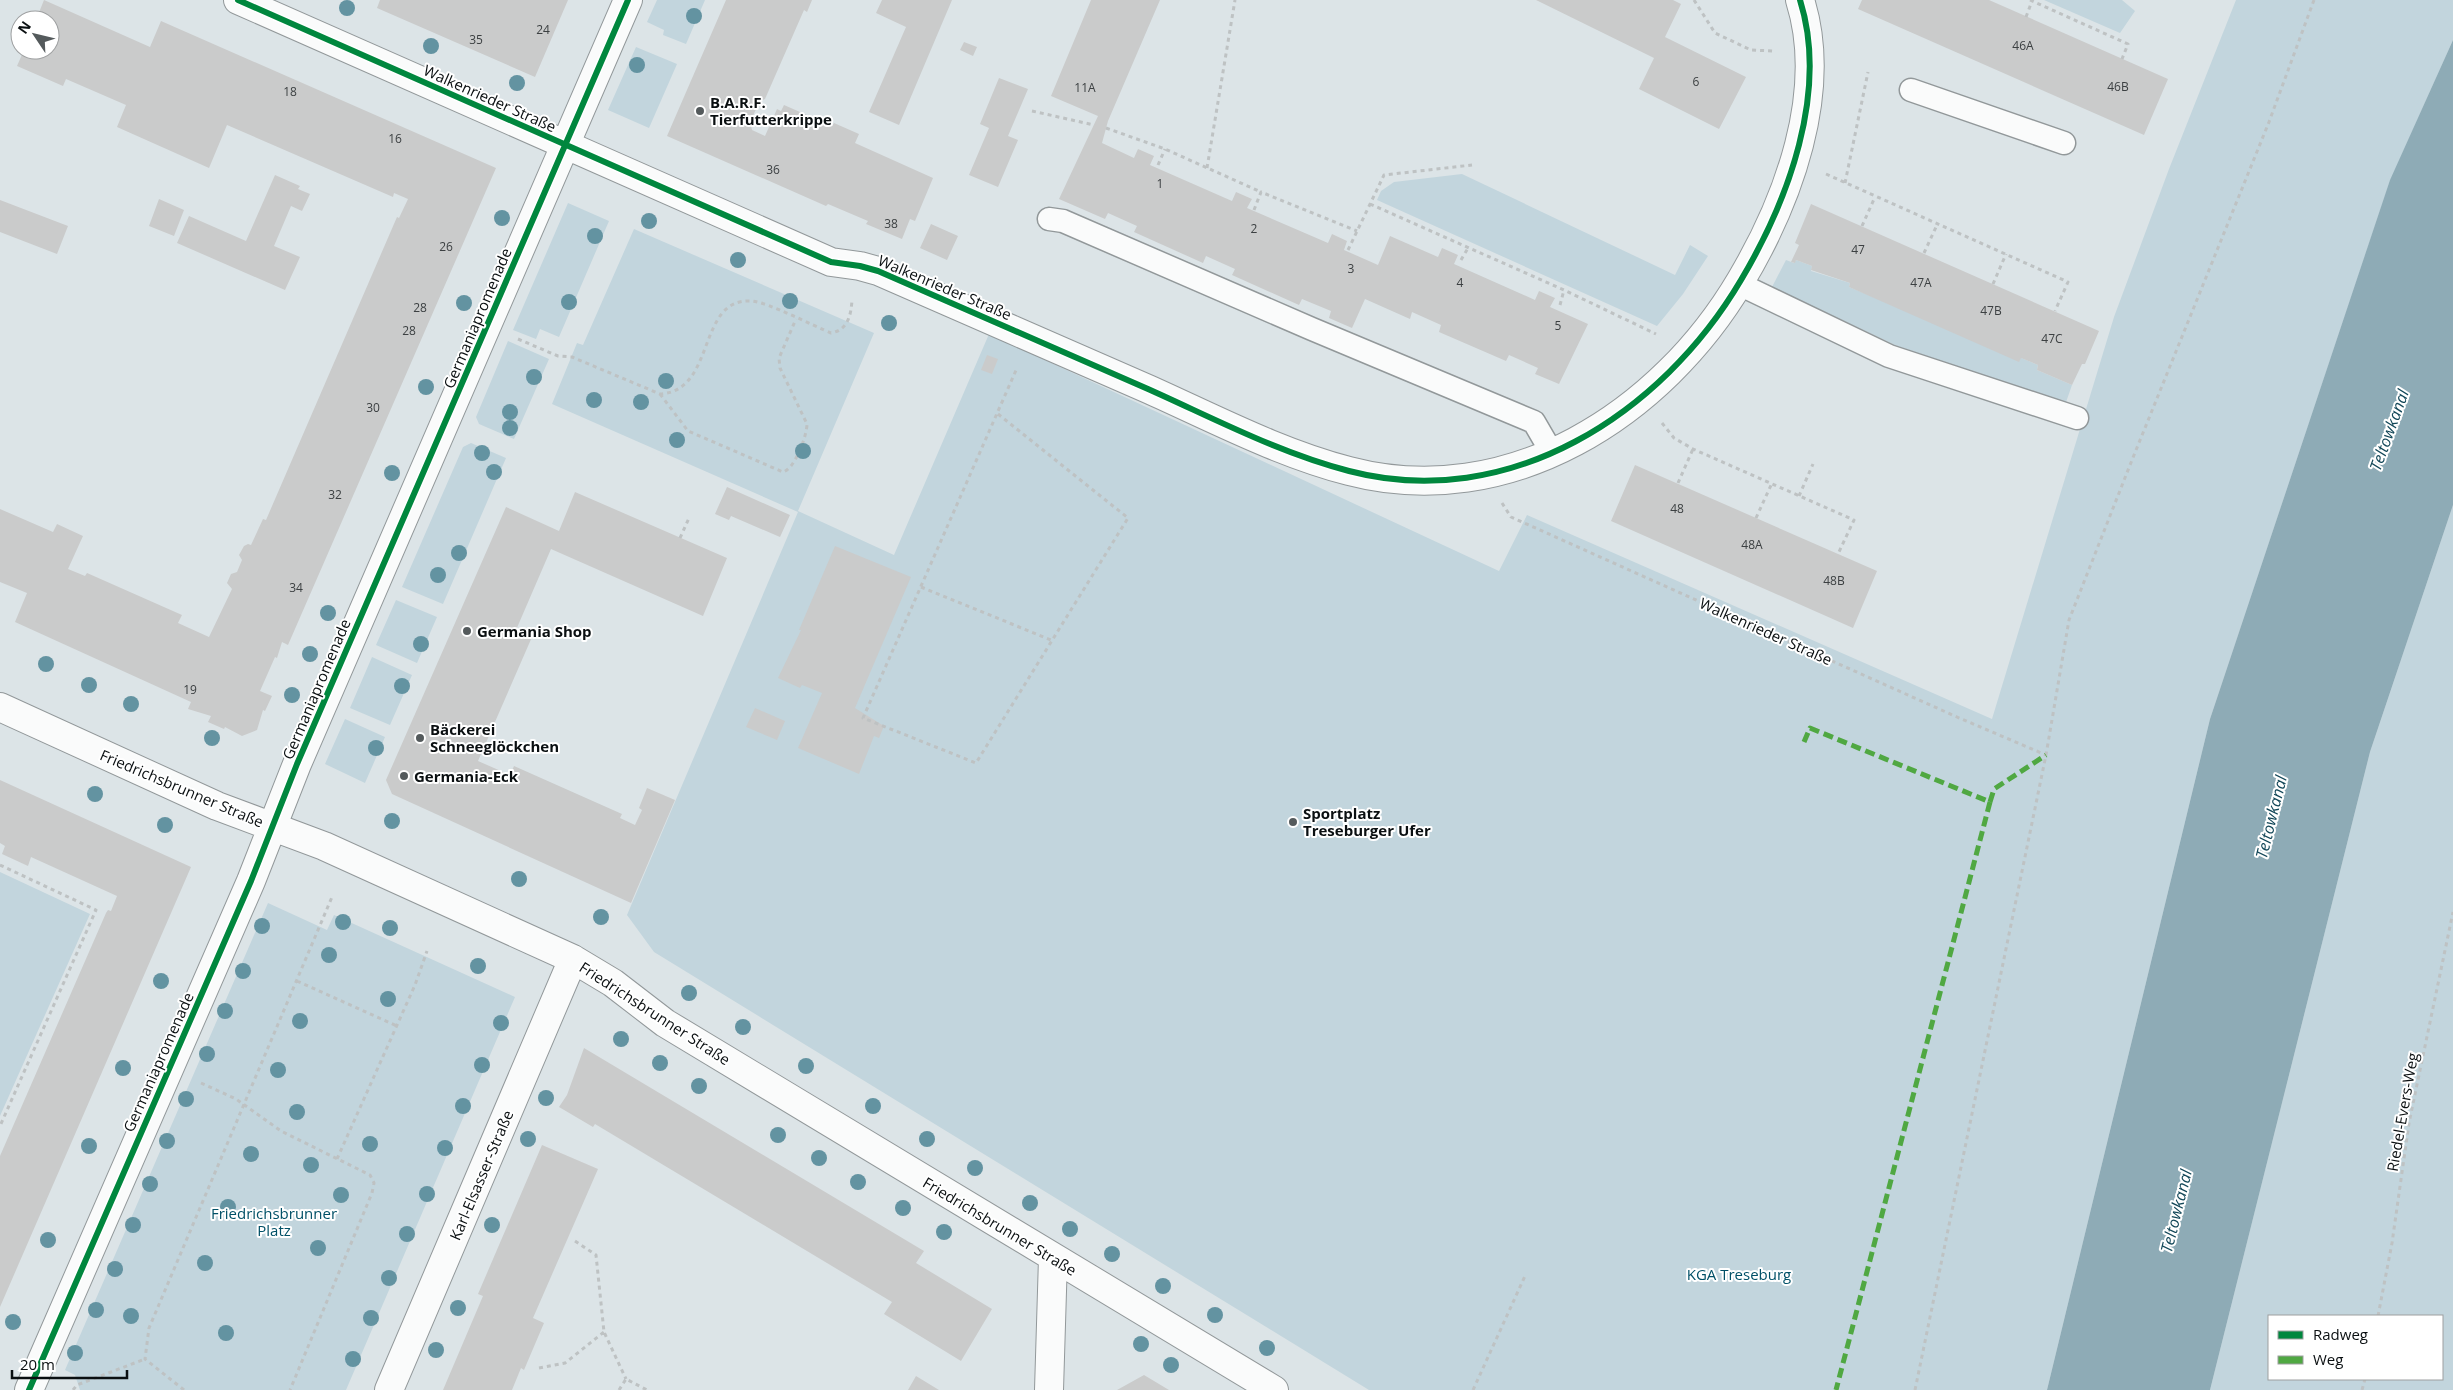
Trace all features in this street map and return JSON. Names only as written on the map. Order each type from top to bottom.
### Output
[{"type":"street","name":"Walkenrieder Straße","points":[[238,0],[831,262],[860,266],[878,271],[1272,445],[1352,472],[1392,478],[1433,480],[1489,474],[1552,453],[1584,439],[1614,419],[1647,393],[1690,351],[1716,318],[1739,284],[1770,225],[1796,154],[1805,112],[1811,56],[1809,36],[1800,0]]},
{"type":"street","name":"Germaniapromenade","points":[[29,1390],[250,881],[628,0]]},
{"type":"street","name":"Friedrichsbrunner Straße","points":[[0,707],[217,806],[333,850],[573,959],[613,983],[665,1023],[1274,1390]]},
{"type":"street","name":"Karl-Elsasser-Straße","points":[[389,1390],[573,959]]},
{"type":"street","points":[[1049,1390],[1053,1258]]},
{"type":"lane","points":[[1911,90],[2064,143]]},
{"type":"lane","points":[[1049,219],[1063,221],[1312,329],[1534,422],[1552,453]]},
{"type":"lane","points":[[1739,284],[1889,356],[2077,418]]},
{"type":"path","points":[[1207,168],[1236,0]]},
{"type":"path","points":[[1694,0],[1714,33],[1751,50],[1779,51]]},
{"type":"path","points":[[1915,1390],[2046,755],[2069,620],[2135,450],[2269,122],[2314,0]]},
{"type":"path","points":[[2026,16],[2031,1],[2128,44],[2122,59]]},
{"type":"path","points":[[1845,183],[1868,72]]},
{"type":"path","points":[[1032,111],[1094,125]]},
{"type":"path","points":[[1106,128],[1165,150],[1357,231]]},
{"type":"path","points":[[1158,165],[1165,150]]},
{"type":"path","points":[[1348,250],[1384,175],[1472,165]]},
{"type":"path","points":[[1822,172],[2068,282],[2055,312]]},
{"type":"path","points":[[1254,210],[1261,192]]},
{"type":"path","points":[[1862,226],[1875,197]]},
{"type":"path","points":[[1370,204],[1564,290],[1660,336]]},
{"type":"path","points":[[1924,253],[1937,225]]},
{"type":"path","points":[[1462,260],[1468,248]]},
{"type":"path","points":[[1993,284],[2006,254]]},
{"type":"path","points":[[487,325],[558,356],[572,356],[660,394],[671,394],[681,390],[690,381],[717,320],[724,310],[734,304],[755,301],[831,333],[839,332],[852,314],[853,287],[860,266]]},
{"type":"path","points":[[1560,305],[1564,290]]},
{"type":"path","points":[[660,394],[688,431],[766,466],[784,472],[788,471],[807,432],[807,424],[780,368],[779,358],[796,319]]},
{"type":"path","points":[[998,414],[1128,518],[976,763],[863,718],[1030,338]]},
{"type":"path","points":[[1660,421],[1674,438],[1693,448],[1854,520],[1838,554]]},
{"type":"path","points":[[1678,483],[1693,448]]},
{"type":"path","points":[[1799,496],[1814,464]]},
{"type":"path","points":[[1756,518],[1772,483]]},
{"type":"path","points":[[680,538],[688,518]]},
{"type":"path","points":[[921,587],[1051,640]]},
{"type":"path","points":[[0,865],[96,910],[0,1126]]},
{"type":"path","points":[[145,1359],[149,1328],[332,897]]},
{"type":"path","points":[[337,1159],[397,1026],[427,951]]},
{"type":"path","points":[[297,981],[397,1026]]},
{"type":"path","points":[[197,1082],[244,1105],[281,1131],[370,1175],[374,1183],[372,1193],[290,1390]]},
{"type":"path","points":[[575,1241],[596,1255],[604,1332],[626,1379],[646,1390]]},
{"type":"path","points":[[1473,1390],[1525,1276]]},
{"type":"path","points":[[539,1368],[565,1363],[604,1332]]},
{"type":"path","points":[[73,1390],[77,1384],[145,1359]]},
{"type":"path","points":[[145,1359],[184,1390]]},
{"type":"path","points":[[619,1390],[626,1379]]},
{"type":"green space","points":[[657,0],[705,0],[686,44],[663,35],[664,30],[647,22]]},
{"type":"green space","points":[[2044,0],[2122,0],[2135,11],[2120,33]]},
{"type":"green space","name":"KGA Treseburg","points":[[2236,0],[2453,0],[2453,40],[2390,181],[2210,719],[2047,1390],[1369,1390],[654,952],[627,915],[798,512],[552,404],[577,343],[583,345],[634,229],[874,333],[798,511],[894,555],[989,334],[1499,571],[1527,515],[1992,719],[2114,317],[2169,169]]},
{"type":"green space","points":[[636,47],[677,64],[649,128],[608,110]]},
{"type":"green space","points":[[1462,174],[1675,275],[1690,245],[1708,256],[1683,294],[1657,326],[1377,200],[1381,191],[1394,182]]},
{"type":"green space","points":[[568,203],[609,221],[559,337],[540,329],[536,339],[513,330]]},
{"type":"green space","points":[[1786,260],[1794,263],[1796,260],[1812,266],[1811,271],[1850,283],[1849,287],[2038,365],[2037,370],[2072,385],[2065,405],[1895,345],[1772,287]]},
{"type":"green space","points":[[508,341],[549,359],[514,439],[479,424],[476,417]]},
{"type":"green space","points":[[471,443],[506,458],[443,604],[402,587],[463,447]]},
{"type":"green space","points":[[2453,505],[2453,1390],[2210,1390],[2370,752]]},
{"type":"green space","points":[[396,600],[437,617],[417,663],[376,645]]},
{"type":"green space","points":[[372,657],[412,675],[390,725],[350,708]]},
{"type":"green space","points":[[345,719],[385,737],[365,783],[325,764]]},
{"type":"green space","points":[[0,872],[90,914],[0,1116]]},
{"type":"green space","name":"Friedrichsbrunner Platz","points":[[268,903],[327,930],[334,915],[515,997],[346,1390],[80,1390],[75,1375],[65,1370]]},
{"type":"water","name":"Teltowkanal","points":[[2453,40],[2453,505],[2370,752],[2210,1390],[2047,1390],[2210,719],[2390,180]]},
{"type":"building","points":[[44,0],[150,47],[161,21],[496,168],[288,645],[282,642],[277,658],[275,657],[260,691],[272,696],[265,711],[263,710],[257,730],[242,736],[225,727],[224,729],[208,722],[211,716],[188,709],[191,702],[15,622],[27,593],[0,582],[0,509],[53,532],[57,524],[83,536],[68,569],[85,576],[87,573],[182,615],[178,623],[209,637],[232,589],[227,583],[231,574],[237,572],[242,560],[239,555],[244,546],[251,545],[263,519],[266,520],[397,217],[399,218],[408,199],[394,193],[393,197],[227,125],[209,168],[117,127],[126,105],[66,79],[63,86],[17,66],[20,60],[60,60],[60,10],[40,10]]},
{"type":"building","points":[[380,0],[568,0],[535,77],[377,8]]},
{"type":"building","points":[[726,0],[812,0],[807,12],[804,10],[765,99],[760,101],[750,122],[752,130],[765,136],[777,109],[781,111],[784,105],[832,126],[834,123],[859,134],[855,143],[933,178],[915,221],[910,219],[902,239],[866,224],[868,221],[828,204],[826,206],[667,136]]},
{"type":"building","points":[[882,0],[952,0],[899,125],[869,112],[906,27],[876,13]]},
{"type":"building","points":[[1091,0],[1160,0],[1108,121],[1102,143],[1134,158],[1138,149],[1154,156],[1150,165],[1232,201],[1236,192],[1252,199],[1247,208],[1328,243],[1332,234],[1347,241],[1344,250],[1378,265],[1390,236],[1438,257],[1442,248],[1458,255],[1454,264],[1535,300],[1539,291],[1555,298],[1550,307],[1588,324],[1559,384],[1535,374],[1538,368],[1509,355],[1506,361],[1439,332],[1441,325],[1412,312],[1410,319],[1365,299],[1352,328],[1329,318],[1331,311],[1302,299],[1299,305],[1232,275],[1235,269],[1206,256],[1203,263],[1134,232],[1137,226],[1108,213],[1105,219],[1059,199],[1098,116],[1051,96]]},
{"type":"building","points":[[1536,0],[1673,0],[1681,4],[1665,37],[1746,77],[1719,129],[1639,89],[1654,58]]},
{"type":"building","points":[[1862,0],[1989,0],[2168,79],[2144,135],[1858,9]]},
{"type":"building","points":[[964,42],[977,47],[973,56],[960,50]]},
{"type":"building","points":[[999,78],[1028,89],[1008,136],[1018,140],[998,187],[969,175],[989,128],[980,124]]},
{"type":"building","points":[[275,175],[300,186],[298,189],[310,194],[302,211],[291,206],[274,246],[300,257],[285,290],[177,243],[189,216],[246,241]]},
{"type":"building","points":[[159,199],[184,210],[174,236],[149,226]]},
{"type":"building","points":[[0,200],[68,226],[57,254],[0,232]]},
{"type":"building","points":[[1811,204],[2099,331],[2085,364],[2082,364],[2072,385],[2037,370],[2038,365],[2021,358],[2019,362],[1849,287],[1850,283],[1811,270],[1812,266],[1796,260],[1795,263],[1791,262],[1799,245],[1795,243]]},
{"type":"building","points":[[931,224],[958,236],[947,260],[920,248]]},
{"type":"building","points":[[987,355],[998,359],[992,374],[981,370]]},
{"type":"building","points":[[1635,465],[1877,571],[1853,628],[1611,521]]},
{"type":"building","points":[[727,487],[790,515],[780,537],[731,516],[729,520],[715,514]]},
{"type":"building","points":[[575,492],[727,558],[703,616],[551,549],[516,630],[532,637],[478,761],[510,775],[514,766],[622,814],[620,818],[635,825],[642,810],[639,808],[647,788],[675,800],[631,903],[392,794],[386,780],[506,507],[559,531]]},
{"type":"building","points":[[835,546],[911,577],[855,708],[884,726],[879,738],[874,736],[859,774],[798,748],[822,693],[802,685],[800,688],[778,678],[801,630],[799,630]]},
{"type":"building","points":[[755,708],[785,721],[777,740],[746,727]]},
{"type":"building","points":[[0,780],[191,867],[0,1307],[0,1156],[106,913],[108,910],[111,911],[117,896],[31,857],[28,866],[2,854],[5,846],[0,843]]},
{"type":"building","points":[[584,1048],[924,1251],[916,1263],[992,1309],[961,1361],[884,1314],[892,1302],[595,1124],[593,1127],[559,1107],[567,1095]]},
{"type":"building","points":[[542,1145],[598,1169],[533,1318],[544,1323],[524,1370],[521,1368],[512,1390],[443,1390],[483,1296],[478,1294]]},
{"type":"building","points":[[1144,1375],[1169,1390],[1117,1390]]},
{"type":"building","points":[[916,1376],[939,1390],[908,1390]]},
{"type":"marked path","points":[[1804,742],[1810,728],[1990,802],[1836,1390]]},
{"type":"marked path","points":[[1990,802],[1994,789],[2046,755]]},
{"type":"cycle path","points":[[238,0],[831,262],[860,266],[878,271],[1272,445],[1349,471],[1409,480],[1467,478],[1523,464],[1575,441],[1624,410],[1669,372],[1708,328],[1741,280],[1758,249],[1788,181],[1799,145],[1810,71],[1808,35],[1800,0]]},
{"type":"cycle path","points":[[29,1390],[251,881],[297,764],[628,0]]},
{"type":"place","name":"B.A.R.F. Tierfutterkrippe","points":[[700,111]]},
{"type":"place","name":"Germania Shop","points":[[467,631]]},
{"type":"place","name":"Bäckerei Schneeglöckchen","points":[[420,738]]},
{"type":"place","name":"Germania-Eck","points":[[404,776]]},
{"type":"place","name":"Sportplatz Treseburger Ufer","points":[[1293,822]]}]
